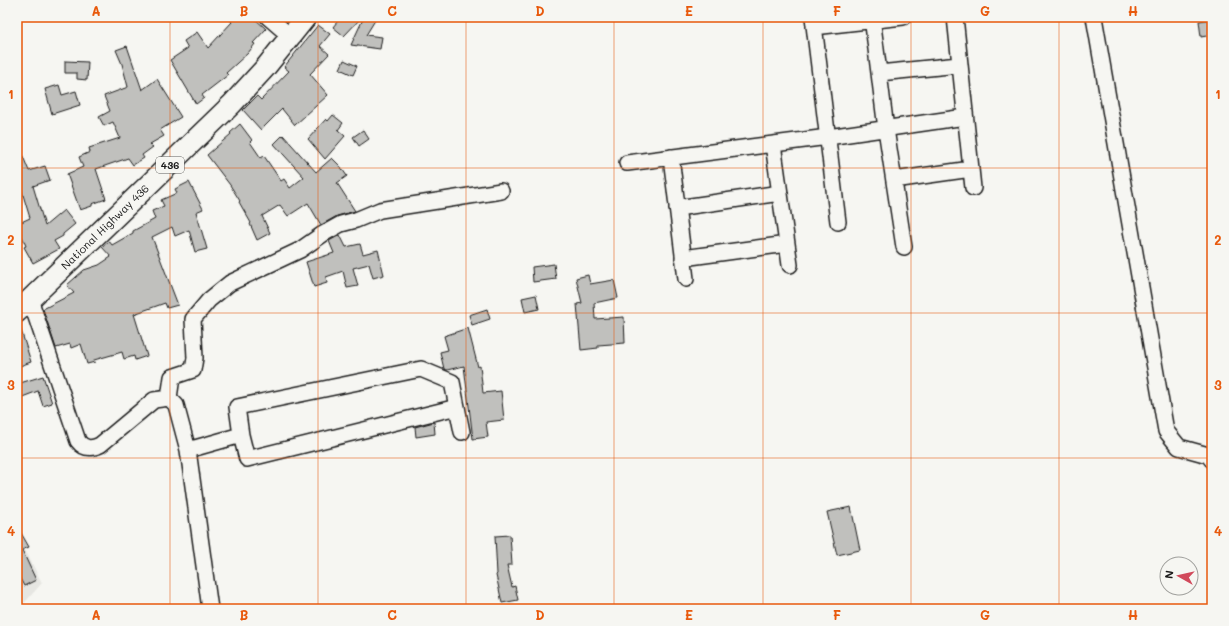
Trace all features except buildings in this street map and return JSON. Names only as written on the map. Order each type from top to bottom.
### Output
[{"type":"main road","name":"National Highway 436","points":[[24,306],[232,104],[265,68],[306,17]]},
{"type":"street","points":[[268,17],[290,36]]},
{"type":"street","points":[[838,222],[813,22],[903,17]]},
{"type":"street","points":[[955,17],[973,188]]},
{"type":"street","points":[[1094,17],[1166,431],[1179,447],[1208,455],[1212,460]]},
{"type":"street","points":[[872,18],[886,129],[904,247]]},
{"type":"street","points":[[879,73],[960,65]]},
{"type":"street","points":[[627,163],[828,137],[965,117]]},
{"type":"street","points":[[773,144],[790,264]]},
{"type":"street","points":[[671,158],[686,279]]},
{"type":"street","points":[[894,180],[971,169]]},
{"type":"street","points":[[169,398],[172,377],[193,370],[195,358],[193,319],[209,300],[230,283],[300,250],[341,224],[356,220],[380,210],[501,191]]},
{"type":"street","points":[[677,208],[780,193]]},
{"type":"street","points":[[683,258],[787,244]]},
{"type":"street","points":[[24,306],[78,441],[82,446],[94,448],[100,445],[154,400],[169,398]]},
{"type":"street","points":[[457,407],[247,459],[241,436],[237,407],[421,369],[452,382],[457,407],[462,432]]},
{"type":"street","points":[[169,398],[176,405],[188,450],[210,609]]},
{"type":"street","points":[[188,450],[241,436]]},
{"type":"shaded area","points":[[17,534],[42,583],[19,609],[17,609]]}]
